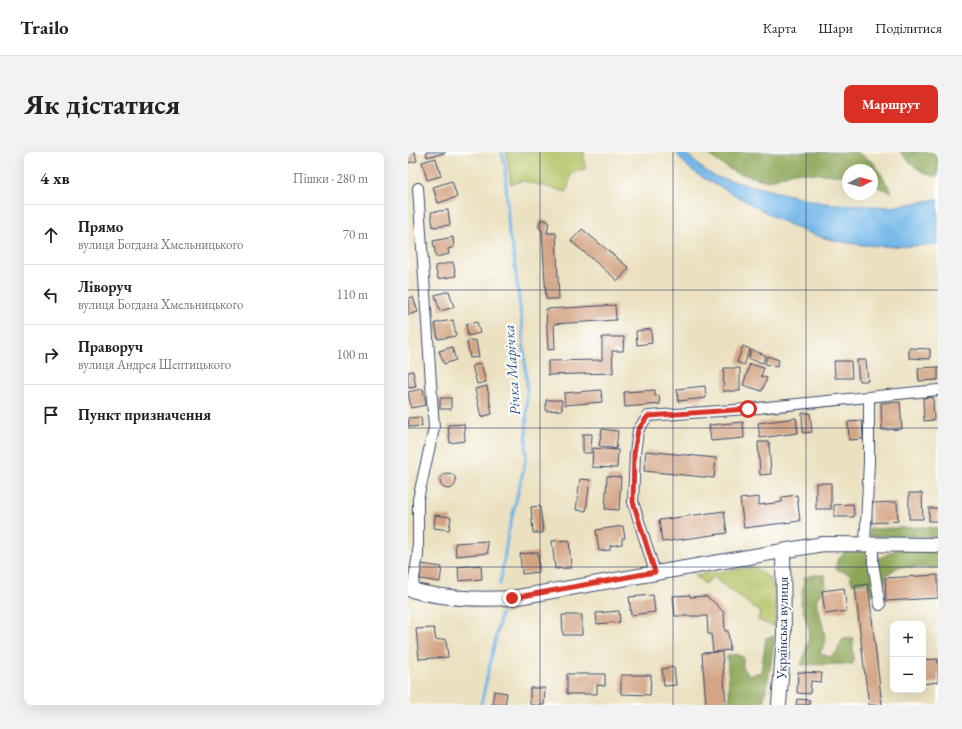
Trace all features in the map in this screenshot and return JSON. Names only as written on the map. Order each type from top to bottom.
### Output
[{"type":"street","points":[[418,188],[434,428],[418,499],[418,556],[410,589],[453,598],[481,600],[512,598],[823,544],[938,544]]},
{"type":"street","points":[[655,572],[633,502],[634,453],[638,430],[648,416],[748,409],[938,390]]},
{"type":"street","points":[[869,398],[869,544],[880,605]]},
{"type":"street","name":"Українська вулиця","points":[[779,705],[784,635],[783,551]]},
{"type":"green space","points":[[506,152],[584,152],[585,169],[571,174],[567,192],[523,181],[511,184]]},
{"type":"green space","points":[[707,152],[856,152],[875,164],[842,164],[842,176],[794,172],[768,181],[734,172],[711,157]]},
{"type":"green space","points":[[900,152],[938,152],[938,176],[933,176],[922,171],[912,164]]},
{"type":"green space","points":[[878,169],[892,192],[878,187]]},
{"type":"green space","points":[[924,527],[938,528],[938,537],[870,536],[869,529]]},
{"type":"green space","points":[[848,548],[868,548],[870,557],[880,558],[897,549],[938,550],[938,568],[898,567],[888,574],[881,587],[872,596],[868,582],[852,584],[850,574],[836,569],[837,561]]},
{"type":"green space","points":[[753,567],[769,578],[773,585],[776,600],[775,627],[758,620],[760,612],[713,577],[705,584],[694,575]]},
{"type":"green space","points":[[813,575],[825,575],[826,586],[817,600],[826,642],[820,653],[830,657],[837,652],[842,639],[853,638],[853,664],[801,665],[808,643],[809,630],[801,603],[804,578]]},
{"type":"green space","points":[[774,636],[763,705],[730,705],[727,656],[735,654],[743,657],[743,669],[750,675],[761,672],[766,638]]},
{"type":"water","points":[[676,152],[685,152],[703,169],[716,177],[823,203],[891,207],[938,199],[938,244],[907,246],[860,245],[815,235],[782,221],[692,171]]},
{"type":"building","points":[[408,152],[415,152],[417,161],[408,163]]},
{"type":"building","points":[[426,152],[445,152],[445,153],[427,157]]},
{"type":"building","points":[[436,158],[441,176],[427,180],[422,162]]},
{"type":"building","points":[[452,181],[457,197],[438,203],[433,187]]},
{"type":"building","points":[[448,210],[450,225],[433,227],[431,212]]},
{"type":"building","points":[[541,220],[546,220],[549,222],[547,233],[556,233],[559,299],[546,299],[542,230],[539,228],[539,223]]},
{"type":"building","points":[[582,229],[629,268],[618,281],[571,241]]},
{"type":"building","points":[[453,237],[454,247],[448,249],[449,254],[436,257],[433,241]]},
{"type":"building","points":[[453,262],[456,276],[438,279],[435,266]]},
{"type":"building","points":[[449,291],[454,307],[440,311],[435,295]]},
{"type":"building","points":[[413,297],[418,312],[408,315],[408,298]]},
{"type":"building","points":[[615,305],[616,320],[554,324],[555,349],[548,350],[546,309]]},
{"type":"building","points":[[453,320],[456,336],[438,339],[435,323]]},
{"type":"building","points":[[477,322],[480,333],[468,336],[466,324]]},
{"type":"building","points":[[651,329],[652,343],[637,345],[636,331]]},
{"type":"building","points":[[602,337],[624,337],[623,351],[612,351],[613,373],[548,375],[548,361],[602,360]]},
{"type":"building","points":[[476,340],[479,357],[470,358],[467,341]]},
{"type":"building","points":[[743,346],[750,349],[744,365],[737,362]]},
{"type":"building","points":[[452,347],[456,360],[444,364],[439,351]]},
{"type":"building","points":[[909,348],[930,349],[930,359],[909,358]]},
{"type":"building","points":[[751,350],[765,355],[763,363],[749,359]]},
{"type":"building","points":[[767,356],[779,360],[777,367],[765,364]]},
{"type":"building","points":[[857,360],[866,360],[868,381],[859,381]]},
{"type":"building","points":[[834,361],[851,361],[852,378],[835,378]]},
{"type":"building","points":[[481,363],[486,382],[477,384],[472,366]]},
{"type":"building","points":[[750,364],[764,368],[761,376],[767,378],[762,391],[743,385]]},
{"type":"building","points":[[938,367],[938,380],[919,381],[918,368]]},
{"type":"building","points":[[724,368],[740,368],[740,391],[723,391]]},
{"type":"building","points":[[413,371],[416,387],[408,388],[408,372]]},
{"type":"building","points":[[487,386],[492,414],[481,417],[475,389]]},
{"type":"building","points":[[705,386],[706,398],[678,401],[677,389]]},
{"type":"building","points":[[423,389],[426,405],[411,408],[408,392]]},
{"type":"building","points":[[601,390],[602,402],[565,405],[564,393]]},
{"type":"building","points":[[655,390],[655,396],[659,395],[660,404],[625,407],[624,392]]},
{"type":"building","points":[[933,397],[934,420],[924,421],[923,398]]},
{"type":"building","points":[[440,398],[451,398],[451,409],[440,409]]},
{"type":"building","points":[[546,400],[562,400],[562,410],[546,411]]},
{"type":"building","points":[[900,402],[902,429],[882,430],[881,403]]},
{"type":"building","points":[[802,413],[810,413],[812,432],[803,433]]},
{"type":"building","points":[[421,417],[422,426],[409,427],[408,418]]},
{"type":"building","points":[[796,418],[798,433],[760,438],[758,423]]},
{"type":"building","points":[[862,421],[863,439],[849,440],[848,422]]},
{"type":"building","points":[[743,422],[744,438],[711,441],[709,425]]},
{"type":"building","points":[[464,424],[465,441],[450,443],[448,425]]},
{"type":"building","points":[[602,429],[618,431],[616,449],[599,446]]},
{"type":"building","points":[[583,434],[592,434],[591,453],[583,453]]},
{"type":"building","points":[[758,442],[769,442],[771,474],[760,475]]},
{"type":"building","points":[[593,448],[618,450],[617,468],[592,467]]},
{"type":"building","points":[[646,451],[716,458],[714,478],[644,471]]},
{"type":"building","points":[[445,473],[451,473],[456,478],[454,487],[451,489],[445,489],[440,484],[440,478]]},
{"type":"building","points":[[607,476],[621,477],[619,510],[605,509]]},
{"type":"building","points":[[580,479],[590,480],[586,511],[576,510]]},
{"type":"building","points":[[816,483],[831,483],[831,509],[816,509]]},
{"type":"building","points":[[909,493],[922,493],[923,519],[909,519]]},
{"type":"building","points":[[797,495],[800,521],[744,528],[740,499],[759,497],[759,505],[782,502],[782,497]]},
{"type":"building","points":[[897,502],[898,521],[872,523],[871,503]]},
{"type":"building","points":[[853,504],[854,517],[834,517],[834,505]]},
{"type":"building","points":[[540,506],[543,533],[533,533],[531,507]]},
{"type":"building","points":[[929,508],[938,508],[938,521],[929,521]]},
{"type":"building","points":[[724,511],[727,533],[662,542],[659,520]]},
{"type":"building","points":[[435,515],[451,517],[449,530],[434,528]]},
{"type":"building","points":[[623,526],[625,538],[622,538],[622,544],[610,546],[610,550],[599,551],[596,530]]},
{"type":"building","points":[[569,540],[571,568],[555,569],[552,541]]},
{"type":"building","points":[[487,541],[488,553],[456,556],[455,543]]},
{"type":"building","points":[[538,552],[539,572],[522,574],[520,554]]},
{"type":"building","points":[[422,564],[442,567],[440,582],[420,579]]},
{"type":"building","points":[[481,565],[482,579],[459,581],[458,567]]},
{"type":"building","points":[[938,575],[938,598],[886,601],[885,578]]},
{"type":"building","points":[[868,584],[882,705],[869,705],[864,668],[855,586]]},
{"type":"building","points":[[844,588],[847,611],[825,614],[822,591]]},
{"type":"building","points":[[653,595],[655,612],[631,615],[629,597]]},
{"type":"building","points":[[690,595],[690,597],[706,596],[724,613],[725,631],[728,631],[730,650],[713,652],[711,634],[708,634],[707,616],[675,616],[673,596]]},
{"type":"building","points":[[619,611],[620,622],[597,624],[596,613]]},
{"type":"building","points":[[562,615],[582,615],[582,635],[563,635]]},
{"type":"building","points":[[434,628],[436,640],[446,639],[448,657],[419,659],[416,629]]},
{"type":"building","points":[[722,652],[726,705],[706,705],[702,653]]},
{"type":"building","points":[[938,659],[938,682],[926,684],[926,660]]},
{"type":"building","points":[[674,667],[676,685],[664,686],[662,669]]},
{"type":"building","points":[[798,672],[822,673],[821,682],[811,681],[810,694],[797,693]]},
{"type":"building","points":[[567,674],[605,674],[605,686],[597,685],[597,694],[567,694]]},
{"type":"building","points":[[621,675],[651,675],[650,695],[621,694]]},
{"type":"building","points":[[530,688],[545,688],[544,705],[530,705]]},
{"type":"building","points":[[494,691],[507,693],[505,705],[492,704]]},
{"type":"building","points":[[797,699],[810,700],[809,705],[796,705]]},
{"type":"waterway","name":"Річка Марічка","points":[[500,584],[508,534],[526,459],[527,388],[522,324],[513,250],[509,235],[505,166],[502,152]]},
{"type":"waterway","name":"Річка Марічка","points":[[481,705],[501,614]]},
{"type":"route","points":[[512,598],[655,572],[633,502],[634,453],[638,430],[648,416],[748,409]]}]
